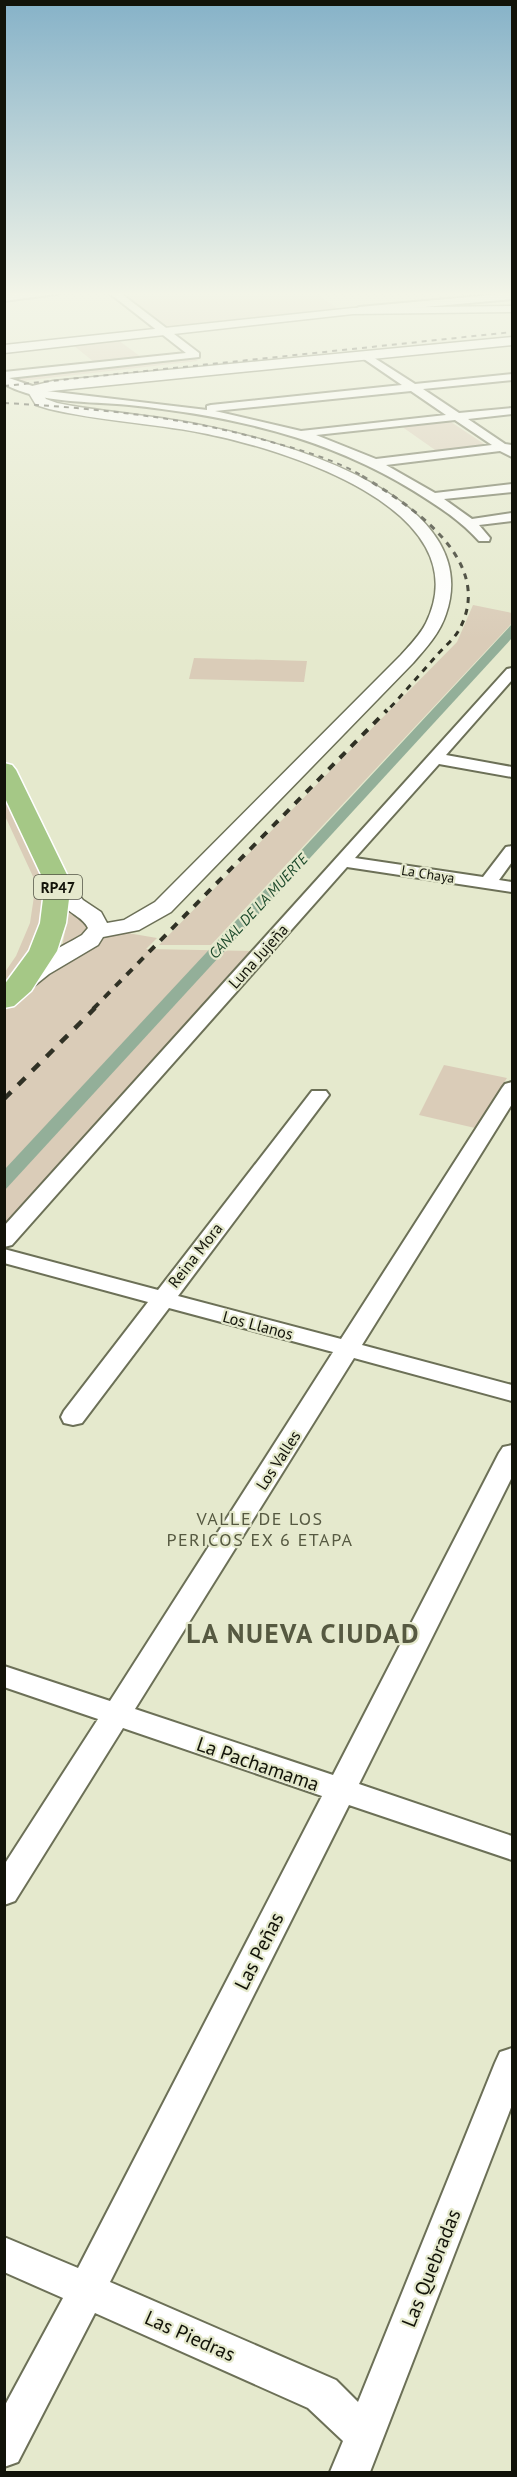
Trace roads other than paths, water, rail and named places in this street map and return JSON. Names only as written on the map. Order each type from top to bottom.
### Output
[{"type":"main road","name":"RP47","points":[[4,770],[58,883],[51,931],[39,958],[10,986]]},
{"type":"main road","name":"RP47","points":[[4,816],[36,883],[30,923],[16,956],[10,986]]},
{"type":"street","points":[[64,408],[205,430],[267,445],[336,471],[371,488],[407,513],[433,542],[441,570],[442,597],[434,623],[407,659],[163,907],[131,925],[97,932]]},
{"type":"street","points":[[173,408],[298,434],[346,449],[433,497],[470,523],[484,538]]},
{"type":"street","points":[[192,410],[215,408]]},
{"type":"street","points":[[443,408],[509,449]]},
{"type":"street","points":[[298,434],[513,411]]},
{"type":"street","points":[[374,463],[509,449]]},
{"type":"street","points":[[433,497],[513,488]]},
{"type":"street","points":[[470,523],[513,517]]},
{"type":"street","name":"Luna Jujeña","points":[[4,1240],[513,672]]},
{"type":"street","points":[[434,758],[513,772]]},
{"type":"street","points":[[488,883],[513,851]]},
{"type":"street","name":"La Chaya","points":[[343,861],[513,887]]},
{"type":"street","points":[[10,986],[90,940],[99,928],[93,916],[75,905],[58,883]]},
{"type":"street","name":"Los Valles","points":[[4,1892],[512,1089]]},
{"type":"street","name":"Reina Mora","points":[[73,1417],[319,1095]]},
{"type":"street","name":"Los Llanos","points":[[4,1256],[513,1393]]},
{"type":"street","name":"Las Peñas","points":[[4,2448],[87,2290],[513,1453]]},
{"type":"street","name":"La Pachamama","points":[[4,1676],[513,1848]]},
{"type":"street","name":"Las Quebradas","points":[[350,2472],[513,2063]]},
{"type":"street","name":"Las Piedras","points":[[4,2254],[322,2394],[364,2435]]},
{"type":"water","name":"CANAL DE LA MUERTE","points":[[512,624],[512,638],[5,1190],[5,1169]]},
{"type":"railway","points":[[67,408],[141,415],[208,426],[309,453],[332,461],[364,477]]},
{"type":"railway","points":[[362,476],[424,519],[443,538],[458,559],[467,581],[468,605],[459,630],[386,712]]},
{"type":"railway","points":[[93,1009],[387,710]]},
{"type":"railway","points":[[4,1099],[95,1008]]},
{"type":"district","name":"VALLE DE LOS PERICOS EX 6 ETAPA","points":[[260,1528]]},
{"type":"district","name":"LA NUEVA CIUDAD","points":[[303,1633]]}]
